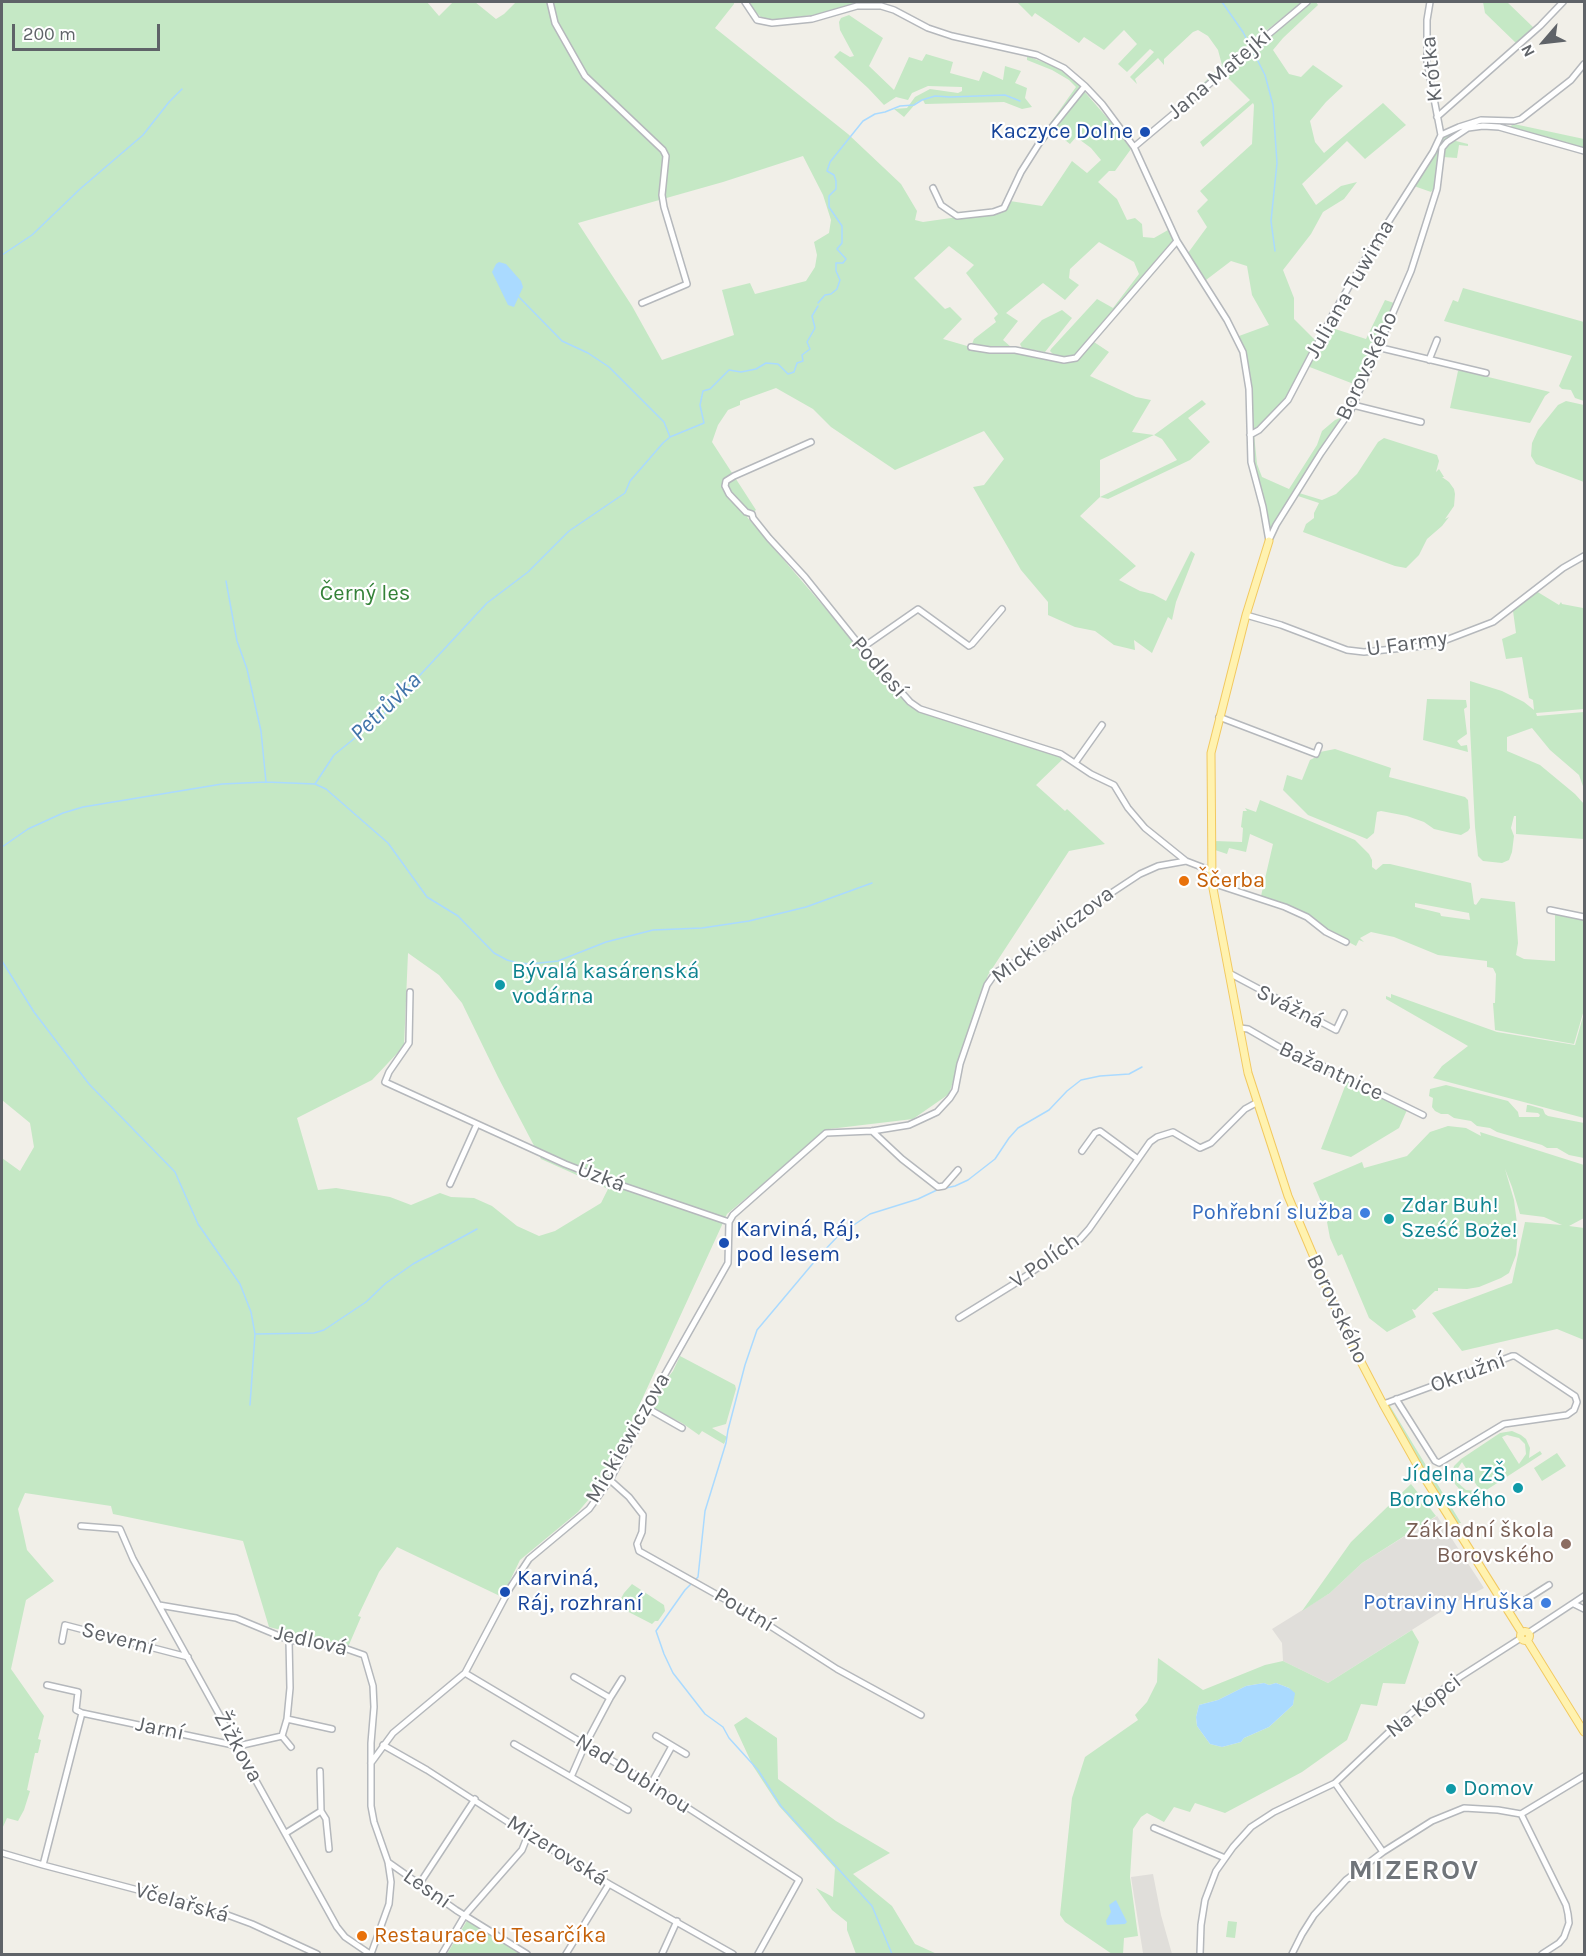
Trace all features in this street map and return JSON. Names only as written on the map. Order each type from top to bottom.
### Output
[{"type":"main road","name":"Borovského","points":[[1269,541],[1246,615],[1211,753],[1212,883],[1248,1073],[1288,1196],[1346,1333],[1424,1477],[1584,1732]]},
{"type":"street","points":[[550,2],[555,23],[585,76],[663,150],[666,156],[662,195],[687,284],[642,303]]},
{"type":"street","points":[[745,2],[757,20],[772,23],[812,19],[857,6],[881,6],[894,10],[928,28],[952,36],[1014,48],[1037,55],[1064,68],[1085,86],[1134,147],[1177,241],[1227,320],[1243,352],[1249,389],[1251,462],[1269,541]]},
{"type":"street","name":"Jana Matejki","points":[[1134,147],[1307,2]]},
{"type":"street","name":"Krótka","points":[[1430,2],[1426,62],[1441,135]]},
{"type":"street","points":[[1437,117],[1540,26],[1563,2]]},
{"type":"street","points":[[1441,135],[1481,120],[1514,121],[1521,119],[1571,80],[1584,64]]},
{"type":"street","points":[[933,188],[941,205],[957,216],[993,212],[1004,208],[1021,172],[1040,142],[1085,86]]},
{"type":"street","name":"Borovského","points":[[1269,541],[1274,529],[1353,405],[1411,271],[1437,189],[1442,148],[1447,141],[1468,128],[1499,127],[1584,151]]},
{"type":"street","name":"Juliana Tuwima","points":[[1250,435],[1259,430],[1288,400],[1333,314],[1433,152],[1441,135]]},
{"type":"street","points":[[971,347],[1015,350],[1064,360],[1076,358],[1177,241]]},
{"type":"street","points":[[1429,360],[1437,340]]},
{"type":"street","points":[[1377,347],[1486,374]]},
{"type":"street","points":[[1353,405],[1421,422]]},
{"type":"street","name":"Podlesí","points":[[811,442],[734,476],[726,482],[725,486],[742,508],[752,514],[862,648],[910,702],[921,709],[1060,754],[1101,780],[1114,785],[1128,808],[1145,828],[1186,861]]},
{"type":"street","points":[[1267,528],[1274,529]]},
{"type":"street","name":"U Farmy","points":[[1246,615],[1347,650],[1364,652],[1433,645],[1493,622],[1554,575],[1584,556]]},
{"type":"street","points":[[862,648],[918,609],[969,646],[1002,609]]},
{"type":"street","points":[[1219,717],[1316,754],[1319,746]]},
{"type":"street","points":[[1075,763],[1102,726]]},
{"type":"street","points":[[1186,861],[1212,871]]},
{"type":"street","name":"Mickiewiczova","points":[[371,1763],[383,1745],[405,1722],[465,1673],[510,1588],[529,1558],[589,1509],[610,1480],[647,1408],[728,1263],[729,1222],[744,1205],[826,1133],[872,1131],[909,1125],[937,1112],[955,1090],[960,1064],[987,985],[996,972],[1043,948],[1084,911],[1140,874],[1158,866],[1186,861]]},
{"type":"street","points":[[1212,883],[1285,907],[1307,917],[1326,932],[1346,942]]},
{"type":"street","points":[[1550,910],[1584,916]]},
{"type":"street","name":"Svážná","points":[[1229,973],[1336,1030],[1344,1013]]},
{"type":"street","name":"Úzká","points":[[411,993],[409,1043],[388,1072],[385,1082],[606,1180],[729,1222]]},
{"type":"street","name":"Bažantnice","points":[[1240,1029],[1248,1029],[1279,1047],[1423,1115]]},
{"type":"street","name":"V Polích","points":[[958,1318],[1014,1284],[1080,1239],[1089,1230],[1150,1142],[1164,1133],[1173,1132],[1200,1148],[1211,1143],[1245,1109],[1256,1103]]},
{"type":"street","points":[[450,1184],[477,1124]]},
{"type":"street","points":[[872,1131],[902,1159],[938,1187],[944,1186],[958,1170]]},
{"type":"street","points":[[1082,1151],[1095,1133],[1100,1131],[1138,1159]]},
{"type":"street","name":"Okružní","points":[[1383,1404],[1396,1399],[1512,1356],[1519,1358],[1575,1396],[1577,1402],[1574,1410],[1567,1415],[1503,1424],[1441,1463],[1435,1461],[1396,1399]]},
{"type":"street","points":[[647,1408],[682,1428]]},
{"type":"street","name":"Poutní","points":[[610,1480],[629,1497],[643,1515],[642,1532],[637,1545],[639,1551],[734,1603],[837,1669],[921,1716]]},
{"type":"street","name":"Žižkova","points":[[81,1526],[120,1529],[133,1559],[337,1927],[345,1937],[371,1954]]},
{"type":"street","points":[[1508,1611],[1549,1585]]},
{"type":"street","name":"Na Kopci","points":[[1200,1954],[1205,1900],[1216,1871],[1224,1858],[1251,1827],[1274,1812],[1335,1783],[1420,1706],[1460,1677],[1584,1596]]},
{"type":"street","points":[[1574,1604],[1584,1609]]},
{"type":"street","name":"Jedlová","points":[[159,1605],[236,1618],[289,1640],[344,1648],[364,1655],[373,1686],[371,1763]]},
{"type":"street","name":"Severní","points":[[62,1641],[65,1625],[188,1657]]},
{"type":"street","points":[[282,1736],[290,1688],[289,1640]]},
{"type":"street","name":"Nad Dubinou","points":[[465,1673],[651,1784],[799,1880],[758,1954]]},
{"type":"street","points":[[574,1677],[610,1698]]},
{"type":"street","points":[[571,1777],[585,1745],[622,1679]]},
{"type":"street","points":[[43,1864],[82,1713],[76,1710],[78,1692],[48,1685]]},
{"type":"street","name":"Jarní","points":[[82,1713],[238,1746]]},
{"type":"street","points":[[286,1719],[332,1729]]},
{"type":"street","points":[[238,1746],[282,1736]]},
{"type":"street","points":[[282,1736],[291,1747]]},
{"type":"street","points":[[656,1736],[686,1754]]},
{"type":"street","points":[[514,1744],[628,1810]]},
{"type":"street","name":"Mizerovská","points":[[383,1745],[475,1799],[528,1835],[609,1884],[733,1954]]},
{"type":"street","points":[[651,1784],[672,1746]]},
{"type":"street","points":[[371,1763],[371,1806],[388,1862],[391,1882],[389,1904],[371,1954]]},
{"type":"street","points":[[320,1771],[321,1811],[326,1819],[329,1849]]},
{"type":"street","points":[[1292,1954],[1308,1924],[1328,1897],[1346,1880],[1398,1842],[1447,1813],[1464,1808],[1521,1814],[1584,1776]]},
{"type":"street","points":[[1335,1783],[1383,1852]]},
{"type":"street","points":[[420,1883],[475,1799]]},
{"type":"street","points":[[286,1833],[321,1811]]},
{"type":"street","points":[[1521,1814],[1566,1905],[1568,1914],[1569,1923],[1564,1937],[1542,1954]]},
{"type":"street","points":[[1154,1828],[1224,1858]]},
{"type":"street","points":[[442,1954],[465,1915],[522,1850],[528,1835]]},
{"type":"street","name":"Včelařská","points":[[2,1853],[214,1910],[317,1954]]},
{"type":"street","name":"Lesní","points":[[388,1862],[527,1954]]},
{"type":"street","points":[[566,1954],[609,1884]]},
{"type":"street","points":[[662,1954],[677,1921]]},
{"type":"shaded area","points":[[1437,1516],[1484,1588],[1456,1602],[1328,1683],[1283,1661],[1282,1643],[1272,1629],[1330,1593],[1362,1563]]},
{"type":"shaded area","points":[[1153,1874],[1172,1954],[1135,1954],[1143,1953],[1131,1877]]},
{"type":"green space","name":"Černý les","points":[[2,2],[427,2],[439,16],[453,2],[475,2],[496,19],[516,2],[734,2],[715,28],[848,134],[901,184],[917,211],[915,220],[923,222],[993,212],[1010,201],[1042,206],[1072,161],[1087,173],[1101,160],[1091,148],[1076,137],[1070,144],[1052,130],[1083,90],[1131,149],[1115,171],[1109,171],[1098,182],[1117,199],[1127,220],[1135,218],[1142,224],[1143,237],[1154,238],[1168,230],[1174,241],[1077,354],[1070,359],[1055,356],[1050,351],[1097,299],[1113,308],[1139,274],[1134,262],[1099,242],[1070,269],[1069,278],[1079,285],[1065,300],[1043,283],[1006,313],[1018,321],[1003,340],[1011,347],[979,349],[993,353],[1019,352],[1072,362],[1094,342],[1109,352],[1090,376],[1136,397],[1151,400],[1132,432],[1154,435],[1100,460],[1100,497],[1080,516],[1136,566],[1119,580],[1166,601],[1191,551],[1195,554],[1176,602],[1172,620],[1168,617],[1152,653],[1134,640],[1135,650],[1114,645],[1095,631],[1075,627],[1048,615],[1048,602],[1021,570],[973,487],[984,485],[1004,459],[984,431],[895,470],[831,427],[813,409],[776,388],[740,401],[740,405],[728,410],[718,425],[712,442],[756,510],[747,517],[909,706],[1066,756],[1036,785],[1065,811],[1067,809],[1105,844],[1069,851],[988,975],[949,1094],[913,1119],[829,1129],[727,1214],[605,1480],[578,1512],[520,1560],[502,1597],[397,1547],[379,1572],[358,1616],[361,1617],[348,1647],[269,1627],[243,1541],[113,1514],[111,1506],[25,1493],[18,1509],[27,1550],[54,1581],[26,1600],[11,1669],[44,1716],[38,1739],[41,1740],[38,1753],[35,1753],[27,1790],[30,1791],[24,1810],[18,1821],[7,1818],[2,1829],[2,1158],[20,1171],[34,1147],[30,1123],[2,1100]],"holes":[[[803,156],[823,195],[831,220],[829,233],[814,242],[817,255],[815,267],[806,281],[755,294],[750,283],[722,290],[734,335],[662,360],[632,306],[578,223],[723,182]],[[949,246],[974,265],[966,273],[998,314],[994,318],[996,322],[974,339],[972,344],[974,348],[943,339],[962,319],[950,307],[945,309],[914,278]],[[408,953],[439,975],[462,1003],[541,1159],[608,1189],[601,1203],[555,1231],[539,1236],[517,1226],[492,1206],[474,1198],[451,1197],[440,1193],[411,1205],[390,1197],[336,1188],[318,1190],[297,1118],[372,1080],[404,1046]]]},
{"type":"green space","points":[[750,2],[868,2],[820,14],[773,20],[761,17],[753,10]]},
{"type":"green space","points":[[1017,2],[1302,2],[1231,59],[1232,61],[1189,97],[1222,65],[1218,50],[1208,36],[1198,30],[1164,59],[1164,65],[1158,58],[1135,79],[1137,84],[1130,77],[1154,52],[1150,49],[1127,72],[1118,64],[1137,44],[1124,30],[1104,50],[1084,37],[1079,43],[1035,13],[1032,17]]},
{"type":"green space","points":[[1311,2],[1316,2],[1318,5],[1273,50],[1289,74],[1301,77],[1313,65],[1343,86],[1310,121],[1315,142],[1324,153],[1383,103],[1406,125],[1365,159],[1347,141],[1302,184],[1316,205],[1341,186],[1357,182],[1344,199],[1323,212],[1311,234],[1283,270],[1294,298],[1294,319],[1315,340],[1285,400],[1258,428],[1253,429],[1248,363],[1239,336],[1269,325],[1252,295],[1247,266],[1231,261],[1206,280],[1188,253],[1207,227],[1197,211],[1208,200],[1200,191],[1252,144],[1253,103],[1203,147],[1200,142],[1250,100],[1225,75]]},
{"type":"green space","points":[[1483,2],[1507,2],[1534,28],[1517,44],[1485,13]]},
{"type":"green space","points":[[849,15],[883,38],[869,66],[894,90],[909,57],[922,61],[926,54],[953,62],[950,73],[979,81],[983,71],[1003,80],[1005,66],[1021,71],[1015,83],[1027,88],[1025,98],[1032,107],[1022,109],[1004,102],[925,104],[923,100],[917,102],[904,117],[894,109],[907,108],[915,97],[930,89],[958,93],[962,91],[962,87],[928,86],[912,93],[908,100],[896,97],[884,105],[834,57],[840,51],[850,57],[854,56],[840,30],[839,22],[841,18]]},
{"type":"green space","points":[[1027,56],[1051,65],[1073,77],[1081,85],[1081,88],[1050,126],[1076,87],[1052,70],[1027,60]]},
{"type":"green space","points":[[1481,121],[1504,123],[1465,128],[1453,134],[1443,142],[1440,148],[1435,187],[1431,192],[1414,186],[1444,136]]},
{"type":"green space","points":[[1514,124],[1584,139],[1584,149],[1509,127]]},
{"type":"green space","points":[[1452,140],[1468,144],[1468,146],[1459,145],[1457,158],[1443,157],[1445,145]]},
{"type":"green space","points":[[1463,288],[1584,322],[1584,401],[1575,398],[1571,390],[1562,389],[1559,386],[1572,356],[1444,321],[1453,300],[1458,302]]},
{"type":"green space","points":[[1385,300],[1394,303],[1359,386],[1307,366],[1329,327],[1366,339]]},
{"type":"green space","points":[[1062,310],[1072,318],[1045,352],[1022,348],[1020,344],[1042,320]]},
{"type":"green space","points":[[1460,370],[1550,392],[1545,396],[1530,423],[1450,408]]},
{"type":"green space","points":[[1202,400],[1206,404],[1188,418],[1210,442],[1190,460],[1108,499],[1100,497],[1177,460],[1162,439],[1154,435]]},
{"type":"green space","points":[[1566,401],[1584,405],[1584,482],[1536,464],[1531,456],[1532,443],[1538,430],[1558,405]]},
{"type":"green space","points":[[1345,416],[1269,531],[1265,504],[1256,476],[1254,434],[1257,464],[1262,477],[1289,489],[1317,445],[1322,431],[1335,420]]},
{"type":"green space","points":[[1384,438],[1437,455],[1439,461],[1436,472],[1439,469],[1444,477],[1442,477],[1454,489],[1455,494],[1454,506],[1445,519],[1449,517],[1427,539],[1419,555],[1406,568],[1303,532],[1306,524],[1314,518],[1319,503],[1298,496],[1288,511],[1299,493],[1322,500],[1336,494],[1357,474],[1378,442]]},
{"type":"green space","points":[[1536,591],[1559,605],[1561,602],[1583,608],[1584,709],[1536,713],[1537,716],[1584,712],[1584,789],[1579,775],[1550,750],[1532,728],[1507,737],[1507,751],[1540,765],[1584,804],[1584,839],[1516,834],[1516,816],[1514,816],[1511,828],[1514,836],[1509,860],[1502,863],[1483,861],[1478,856],[1475,827],[1470,681],[1502,691],[1534,710],[1533,700],[1529,698],[1522,657],[1506,659],[1502,639],[1516,633],[1513,611]]},
{"type":"green space","points":[[1427,699],[1466,700],[1467,707],[1464,709],[1467,734],[1457,741],[1461,746],[1467,745],[1468,752],[1423,740]]},
{"type":"green space","points":[[1335,749],[1391,768],[1389,777],[1465,797],[1468,800],[1470,828],[1461,835],[1434,829],[1424,822],[1407,816],[1381,811],[1377,812],[1374,833],[1367,839],[1308,815],[1283,790],[1287,775],[1302,780],[1310,760],[1318,756],[1320,752]]},
{"type":"green space","points":[[1260,800],[1355,840],[1369,854],[1372,867],[1376,870],[1383,864],[1390,864],[1471,883],[1476,905],[1481,898],[1515,902],[1518,943],[1516,955],[1524,959],[1555,961],[1555,912],[1584,916],[1584,1010],[1574,1044],[1495,1030],[1493,1003],[1495,1003],[1496,974],[1493,968],[1487,967],[1487,961],[1438,955],[1394,937],[1371,932],[1360,938],[1364,942],[1359,940],[1356,946],[1322,928],[1311,917],[1232,887],[1261,896],[1273,844],[1250,834],[1246,852],[1229,848],[1227,854],[1215,850],[1215,841],[1242,842],[1243,811],[1247,811],[1245,808],[1256,812]],"holes":[[[1415,903],[1469,913],[1470,920],[1441,916],[1440,913],[1415,907]]]},
{"type":"green space","points":[[1391,994],[1497,1032],[1575,1045],[1584,1013],[1584,1118],[1433,1078],[1442,1066],[1468,1046],[1386,999],[1386,996],[1391,998]]},
{"type":"green space","points":[[1347,1081],[1407,1110],[1399,1128],[1351,1157],[1321,1149]]},
{"type":"green space","points":[[1446,1085],[1508,1101],[1518,1112],[1519,1117],[1539,1117],[1538,1113],[1526,1112],[1527,1105],[1529,1105],[1543,1109],[1548,1116],[1584,1123],[1584,1158],[1435,1111],[1432,1107],[1433,1098],[1429,1096],[1430,1089]]},
{"type":"green space","points":[[1448,1126],[1466,1128],[1481,1136],[1480,1132],[1584,1165],[1584,1218],[1569,1226],[1584,1228],[1584,1340],[1557,1329],[1462,1351],[1432,1313],[1512,1283],[1525,1222],[1562,1225],[1544,1217],[1520,1214],[1505,1169],[1514,1200],[1518,1231],[1516,1255],[1509,1273],[1479,1287],[1438,1288],[1438,1291],[1435,1291],[1415,1310],[1412,1309],[1416,1317],[1387,1332],[1369,1318],[1342,1254],[1338,1256],[1330,1238],[1327,1222],[1329,1220],[1313,1183],[1362,1162],[1364,1168],[1407,1156],[1430,1132]]},
{"type":"green space","points":[[680,1356],[735,1385],[736,1389],[726,1424],[712,1428],[727,1437],[724,1444],[702,1431],[699,1435],[682,1423],[652,1408]]},
{"type":"green space","points":[[1389,1404],[1461,1523],[1456,1523],[1436,1493],[1387,1407]]},
{"type":"green space","points":[[1512,1431],[1526,1439],[1530,1448],[1529,1458],[1540,1451],[1542,1454],[1471,1500],[1468,1497],[1471,1495],[1461,1491],[1455,1484],[1452,1474],[1454,1466],[1500,1433]],"holes":[[[1507,1435],[1519,1438],[1525,1444],[1526,1454],[1519,1464],[1502,1437]],[[1462,1462],[1479,1489],[1477,1491],[1466,1490],[1458,1483],[1456,1471]]]},
{"type":"green space","points":[[1557,1453],[1566,1466],[1542,1481],[1534,1468]]},
{"type":"green space","points":[[1411,1484],[1436,1516],[1362,1563],[1330,1593],[1302,1611],[1351,1542]]},
{"type":"green space","points":[[632,1584],[664,1605],[665,1611],[658,1621],[652,1624],[617,1606]]},
{"type":"green space","points":[[1412,1630],[1419,1642],[1405,1684],[1383,1683],[1377,1706],[1361,1704],[1347,1740],[1302,1772],[1225,1813],[1195,1803],[1190,1812],[1174,1807],[1164,1822],[1147,1813],[1141,1817],[1133,1829],[1130,1877],[1138,1936],[1124,1938],[1123,1954],[1112,1954],[1065,1922],[1060,1915],[1072,1798],[1085,1757],[1138,1720],[1135,1715],[1147,1702],[1157,1682],[1158,1658],[1203,1690],[1265,1665],[1283,1661],[1328,1683]],"holes":[[[1264,1683],[1269,1685],[1276,1683],[1289,1688],[1294,1696],[1293,1705],[1269,1727],[1244,1738],[1241,1742],[1222,1747],[1210,1744],[1197,1726],[1196,1717],[1199,1705],[1218,1700],[1246,1686]]]},
{"type":"green space","points":[[746,1717],[777,1738],[778,1779],[836,1821],[890,1853],[853,1874],[892,1906],[915,1944],[937,1954],[856,1954],[847,1930],[847,1922],[832,1910],[816,1888],[833,1897],[835,1868],[779,1806],[753,1766],[734,1725]]},
{"type":"green space","points":[[468,1919],[522,1954],[447,1954]]},
{"type":"green space","points":[[1228,1921],[1237,1922],[1235,1938],[1226,1937]]},
{"type":"water","points":[[499,262],[506,264],[521,281],[523,287],[514,307],[508,305],[492,272]]},
{"type":"water","points":[[1264,1683],[1269,1685],[1276,1683],[1289,1688],[1295,1693],[1293,1705],[1269,1727],[1244,1738],[1241,1742],[1222,1747],[1210,1744],[1197,1726],[1196,1717],[1199,1705],[1218,1700],[1246,1686]]},
{"type":"water","points":[[1116,1900],[1127,1922],[1107,1925],[1106,1921],[1111,1912],[1109,1905]]},
{"type":"waterway","points":[[1222,2],[1243,32],[1265,75],[1273,105],[1277,163],[1271,221],[1275,251]]},
{"type":"waterway","points":[[2,255],[32,235],[80,189],[143,135],[182,89]]},
{"type":"waterway","points":[[818,303],[825,295],[837,289],[840,280],[836,271],[836,263],[843,263],[846,259],[837,249],[842,243],[842,226],[829,207],[829,196],[836,189],[836,181],[834,175],[827,171],[830,162],[863,121],[875,114],[900,106],[914,105],[935,96],[1005,95],[1020,101]]},
{"type":"waterway","points":[[518,296],[562,341],[588,353],[609,367],[664,422],[670,437]]},
{"type":"waterway","name":"Petrůvka","points":[[2,847],[28,829],[63,813],[83,807],[222,784],[266,782],[315,784],[334,755],[382,716],[487,603],[528,572],[569,531],[625,493],[630,481],[670,437],[704,423],[700,405],[703,391],[710,389],[729,370],[741,372],[756,369],[766,363],[778,364],[788,374],[794,372],[797,363],[803,361],[802,355],[810,349],[807,342],[815,328],[812,316],[818,306]]},
{"type":"waterway","points":[[226,581],[237,641],[247,669],[261,731],[266,782]]},
{"type":"waterway","points":[[315,784],[326,789],[388,843],[427,897],[458,916],[494,953],[518,963],[558,961],[606,942],[653,930],[702,928],[749,921],[806,907],[872,883]]},
{"type":"waterway","points":[[2,961],[34,1012],[89,1084],[175,1172],[198,1224],[240,1284],[251,1312],[255,1334],[314,1333],[324,1330],[366,1302],[386,1283],[413,1264],[477,1229]]},
{"type":"waterway","points":[[892,1954],[872,1906],[781,1806],[758,1770],[729,1738],[723,1727],[705,1714],[673,1673],[656,1631],[685,1590],[698,1577],[705,1511],[726,1443],[745,1365],[757,1330],[820,1255],[839,1235],[870,1214],[968,1180],[995,1159],[1018,1128],[1049,1110],[1081,1080],[1129,1074],[1142,1067]]},
{"type":"waterway","points":[[250,1405],[255,1334]]},
{"type":"place","name":"Kaczyce Dolne","points":[[1145,132]]},
{"type":"place","name":"Ščerba","points":[[1184,881]]},
{"type":"place","name":"Bývalá kasárenská vodárna","points":[[500,985]]},
{"type":"place","name":"Pohřební služba","points":[[1365,1213]]},
{"type":"place","name":"Zdar Buh! Sześć Boże!","points":[[1389,1219]]},
{"type":"place","name":"Karviná, Ráj, pod lesem","points":[[724,1243]]},
{"type":"place","name":"Jídelna ZŠ Borovského","points":[[1518,1488]]},
{"type":"place","name":"Základní škola Borovského","points":[[1566,1544]]},
{"type":"place","name":"Karviná, Ráj, rozhraní","points":[[505,1592]]},
{"type":"place","name":"Potraviny Hruška","points":[[1546,1603]]},
{"type":"place","name":"Domov","points":[[1451,1789]]},
{"type":"place","name":"Restaurace U Tesarčíka","points":[[362,1936]]},
{"type":"district","name":"MIZEROV","points":[[1414,1871]]}]
